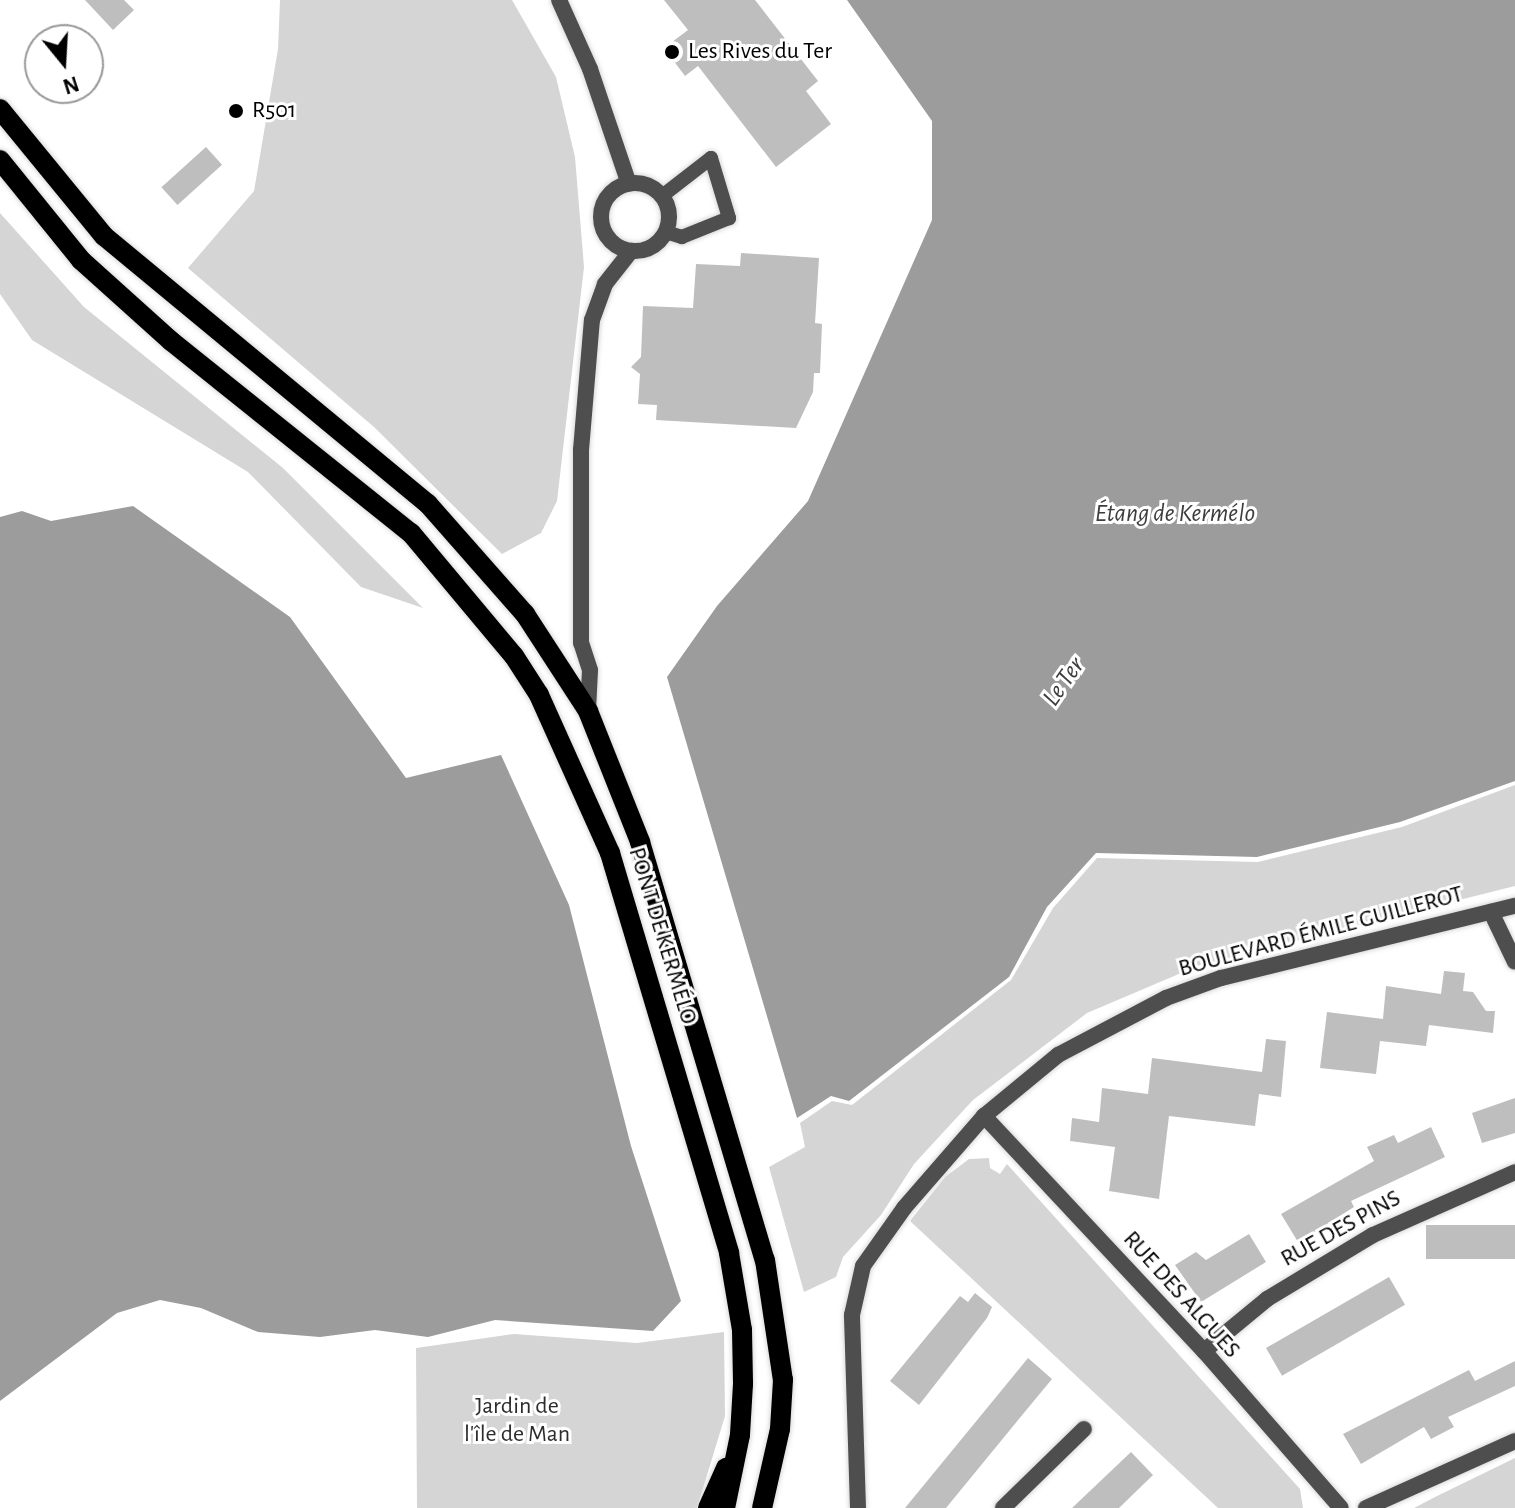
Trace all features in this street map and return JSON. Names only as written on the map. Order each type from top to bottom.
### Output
[{"type":"main road","name":"PONT DE KERMÉLO","points":[[0,109],[104,236],[428,504],[525,614],[588,711],[640,842],[765,1260],[781,1352],[780,1429],[762,1508]]},
{"type":"main road","name":"PONT DE KERMÉLO","points":[[0,160],[81,260],[411,533],[514,656],[554,725],[610,853],[705,1168],[729,1253],[742,1330],[740,1435]]},
{"type":"main road","points":[[708,1508],[740,1435]]},
{"type":"main road","points":[[725,1508],[740,1435]]},
{"type":"street","points":[[559,0],[590,69],[629,184]]},
{"type":"street","points":[[629,184],[647,185],[662,196],[669,213],[666,232],[651,248],[631,251],[612,242],[602,224],[604,203],[629,184]]},
{"type":"street","points":[[588,711],[590,670],[581,643],[581,450],[591,335],[596,302],[631,251]]},
{"type":"street","name":"BOULEVARD ÉMILE GUILLEROT","points":[[858,1508],[852,1315],[863,1266],[904,1208],[984,1116],[1058,1055],[1166,998],[1221,978],[1515,906]]},
{"type":"street","points":[[1491,912],[1515,962]]},
{"type":"street","name":"RUE DES ALGUES","points":[[984,1116],[1204,1351],[1341,1508]]},
{"type":"street","name":"RUE DES PINS","points":[[1204,1351],[1267,1299],[1373,1235],[1515,1172]]},
{"type":"street","points":[[1003,1508],[1084,1429]]},
{"type":"street","points":[[1366,1508],[1515,1441]]},
{"type":"lane","points":[[662,196],[711,158],[729,218],[682,237],[666,232]]},
{"type":"green space","points":[[280,0],[512,0],[556,77],[575,157],[584,267],[557,501],[541,533],[502,554],[374,427],[188,268],[254,191],[278,49]]},
{"type":"green space","points":[[0,213],[84,307],[283,468],[423,608],[361,587],[248,472],[32,340],[0,294]]},
{"type":"green space","points":[[1515,785],[1515,886],[1200,965],[1087,1013],[973,1100],[914,1164],[881,1215],[843,1257],[836,1277],[804,1292],[769,1167],[805,1147],[800,1123],[832,1101],[852,1105],[1011,980],[1053,908],[1097,858],[1258,862],[1402,827]]},
{"type":"green space","points":[[989,1158],[990,1168],[1000,1174],[1007,1164],[1300,1489],[1303,1508],[1218,1508],[910,1221],[945,1177],[969,1159]]},
{"type":"green space","name":"Jardin de l'île de Man","points":[[724,1332],[725,1416],[697,1508],[417,1508],[416,1348],[514,1334],[637,1343]]},
{"type":"green space","points":[[1515,1458],[1515,1508],[1414,1508],[1435,1497]]},
{"type":"water","name":"Étang de Kermélo","points":[[847,0],[1515,0],[1515,781],[1400,822],[1257,857],[1096,853],[1047,907],[1009,977],[849,1101],[831,1096],[797,1118],[667,677],[717,606],[808,501],[932,220],[932,121]]},
{"type":"water","points":[[133,506],[290,617],[406,778],[501,755],[569,905],[631,1146],[681,1301],[653,1331],[495,1320],[428,1337],[375,1330],[320,1337],[258,1332],[201,1308],[160,1300],[117,1313],[0,1401],[0,517],[22,511],[51,521]]},
{"type":"building","points":[[85,0],[124,0],[134,10],[113,30]]},
{"type":"building","points":[[664,0],[755,0],[818,81],[806,91],[831,124],[776,167],[698,66],[685,76],[664,48],[688,30]]},
{"type":"building","points":[[206,147],[222,165],[177,205],[161,187]]},
{"type":"building","points":[[741,253],[819,258],[815,323],[822,324],[820,373],[814,373],[813,392],[796,428],[656,420],[657,405],[638,404],[640,374],[631,367],[641,357],[643,306],[693,308],[696,264],[740,266]]},
{"type":"building","points":[[1444,971],[1465,973],[1463,991],[1473,992],[1486,1011],[1495,1011],[1493,1033],[1429,1025],[1426,1046],[1380,1041],[1376,1074],[1320,1068],[1327,1012],[1383,1019],[1386,986],[1441,994]]},
{"type":"building","points":[[1266,1039],[1286,1041],[1281,1097],[1259,1094],[1255,1126],[1169,1116],[1159,1199],[1109,1191],[1115,1147],[1070,1141],[1072,1118],[1099,1122],[1102,1088],[1148,1094],[1152,1058],[1262,1072]]},
{"type":"building","points":[[1515,1098],[1515,1133],[1482,1143],[1472,1113]]},
{"type":"building","points":[[1431,1127],[1445,1157],[1351,1201],[1354,1207],[1298,1242],[1281,1214],[1374,1161],[1367,1147],[1394,1135],[1398,1143]]},
{"type":"building","points":[[1426,1225],[1515,1225],[1515,1259],[1426,1259]]},
{"type":"building","points":[[1249,1234],[1266,1262],[1201,1302],[1175,1265],[1196,1252],[1206,1260]]},
{"type":"building","points":[[1389,1277],[1405,1305],[1282,1376],[1266,1348]]},
{"type":"building","points":[[975,1293],[992,1307],[987,1318],[919,1405],[890,1381],[960,1296],[968,1302]]},
{"type":"building","points":[[1028,1358],[1052,1379],[946,1508],[905,1508]]},
{"type":"building","points":[[1515,1361],[1515,1386],[1448,1417],[1454,1427],[1431,1439],[1424,1427],[1361,1464],[1343,1434],[1469,1370],[1475,1381]]},
{"type":"building","points":[[1131,1452],[1153,1475],[1119,1508],[1072,1508]]},
{"type":"place","name":"Les Rives du Ter","points":[[672,52]]},
{"type":"place","name":"R501","points":[[236,111]]},
{"type":"water label","name":"Le Ter","points":[[1064,682]]}]
